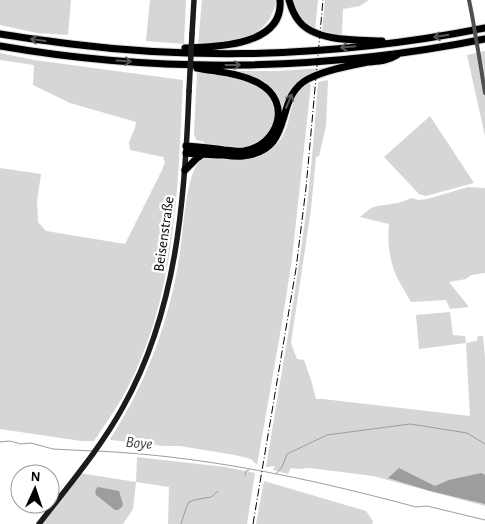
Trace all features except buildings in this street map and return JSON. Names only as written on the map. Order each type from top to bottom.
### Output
[{"type":"highway","points":[[164,52],[179,48],[233,44],[252,38],[266,31],[276,22],[280,0]]},
{"type":"highway","points":[[289,0],[299,22],[312,32],[338,38],[397,42]]},
{"type":"highway","points":[[0,34],[97,47],[164,52],[222,53],[326,50],[397,42],[485,28]]},
{"type":"highway","points":[[0,46],[96,58],[184,64],[277,64],[400,54],[485,40]]},
{"type":"highway","points":[[186,149],[203,154],[243,156],[257,153],[265,149],[277,136],[281,129],[290,98],[296,88],[309,78],[329,71],[368,62],[389,60],[400,54]]},
{"type":"highway","points":[[184,64],[237,75],[260,84],[272,96],[278,113],[274,133],[266,142],[257,147],[241,151],[186,149]]},
{"type":"highway","points":[[185,170],[203,154]]},
{"type":"main road","name":"Beisenstraße","points":[[39,524],[112,425],[142,370],[156,334],[173,263],[185,170],[194,0]]},
{"type":"street","points":[[469,0],[485,93]]},
{"type":"shaded area","points":[[0,0],[71,0],[68,35],[37,33],[0,25]]},
{"type":"shaded area","points":[[150,0],[186,0],[184,44],[146,41]]},
{"type":"shaded area","points":[[202,0],[276,0],[276,2],[269,19],[254,34],[245,38],[217,44],[198,45]]},
{"type":"shaded area","points":[[291,0],[318,0],[315,31],[302,22]]},
{"type":"shaded area","points":[[325,0],[369,0],[360,6],[343,9],[342,35],[322,32]]},
{"type":"shaded area","points":[[485,51],[485,136],[467,55]]},
{"type":"shaded area","points":[[0,53],[34,60],[183,80],[172,236],[166,275],[157,313],[144,351],[128,387],[94,441],[81,441],[0,429],[0,168],[41,174],[37,201],[38,222],[46,231],[125,244],[165,162],[163,157],[130,150],[129,142],[136,122],[70,103],[33,85],[34,65],[0,60]]},
{"type":"shaded area","points":[[338,67],[302,80],[281,122],[275,96],[230,71],[278,71]]},
{"type":"shaded area","points":[[197,72],[238,79],[264,91],[272,101],[275,112],[267,137],[250,147],[239,148],[204,144],[204,142],[196,140],[194,134]]},
{"type":"shaded area","points":[[328,80],[326,126],[319,156],[316,157],[311,209],[291,343],[297,359],[304,360],[316,399],[470,416],[466,343],[477,341],[478,336],[483,336],[485,358],[485,506],[373,476],[310,468],[291,468],[288,474],[273,470],[275,466],[266,467],[305,222],[318,82]]},
{"type":"shaded area","points":[[307,84],[311,84],[292,259],[257,465],[251,459],[235,455],[180,446],[111,440],[146,373],[163,326],[176,278],[188,190],[195,168],[200,161],[208,158],[246,160],[268,152],[281,139],[296,96]]},
{"type":"shaded area","points":[[430,116],[474,183],[426,196],[419,194],[384,157]]},
{"type":"shaded area","points":[[468,187],[485,188],[485,273],[449,282],[469,307],[450,309],[446,300],[411,302],[392,265],[388,237],[389,224],[360,217],[371,208],[378,206],[398,203],[412,198],[418,200],[427,199]]},
{"type":"shaded area","points":[[450,312],[453,335],[465,336],[466,343],[419,349],[416,315]]},
{"type":"shaded area","points":[[137,457],[225,467],[255,473],[247,524],[168,524],[169,487],[136,482]]},
{"type":"shaded area","points":[[399,468],[435,486],[449,480],[481,473],[485,475],[485,504],[430,491],[388,478]]},
{"type":"shaded area","points":[[79,473],[136,482],[133,509],[123,524],[40,524],[48,514],[60,514],[60,498]]},
{"type":"shaded area","points":[[264,481],[366,511],[373,521],[372,524],[256,524]]},
{"type":"shaded area","points":[[98,487],[119,491],[123,504],[122,507],[115,510],[96,495],[95,490]]},
{"type":"waterway","name":"Boye","points":[[276,474],[282,467],[287,454],[327,435],[410,424],[467,433],[485,444]]},
{"type":"waterway","name":"Boye","points":[[0,442],[31,443],[53,449],[93,451]]},
{"type":"waterway","name":"Boye","points":[[97,451],[178,458],[258,470],[416,507],[427,506],[485,520]]},
{"type":"waterway","name":"Boye","points":[[245,475],[246,471],[249,470]]},
{"type":"waterway","points":[[181,524],[189,502],[211,497],[218,491]]},
{"type":"railway","points":[[253,524],[296,269],[306,188],[323,0]]}]
